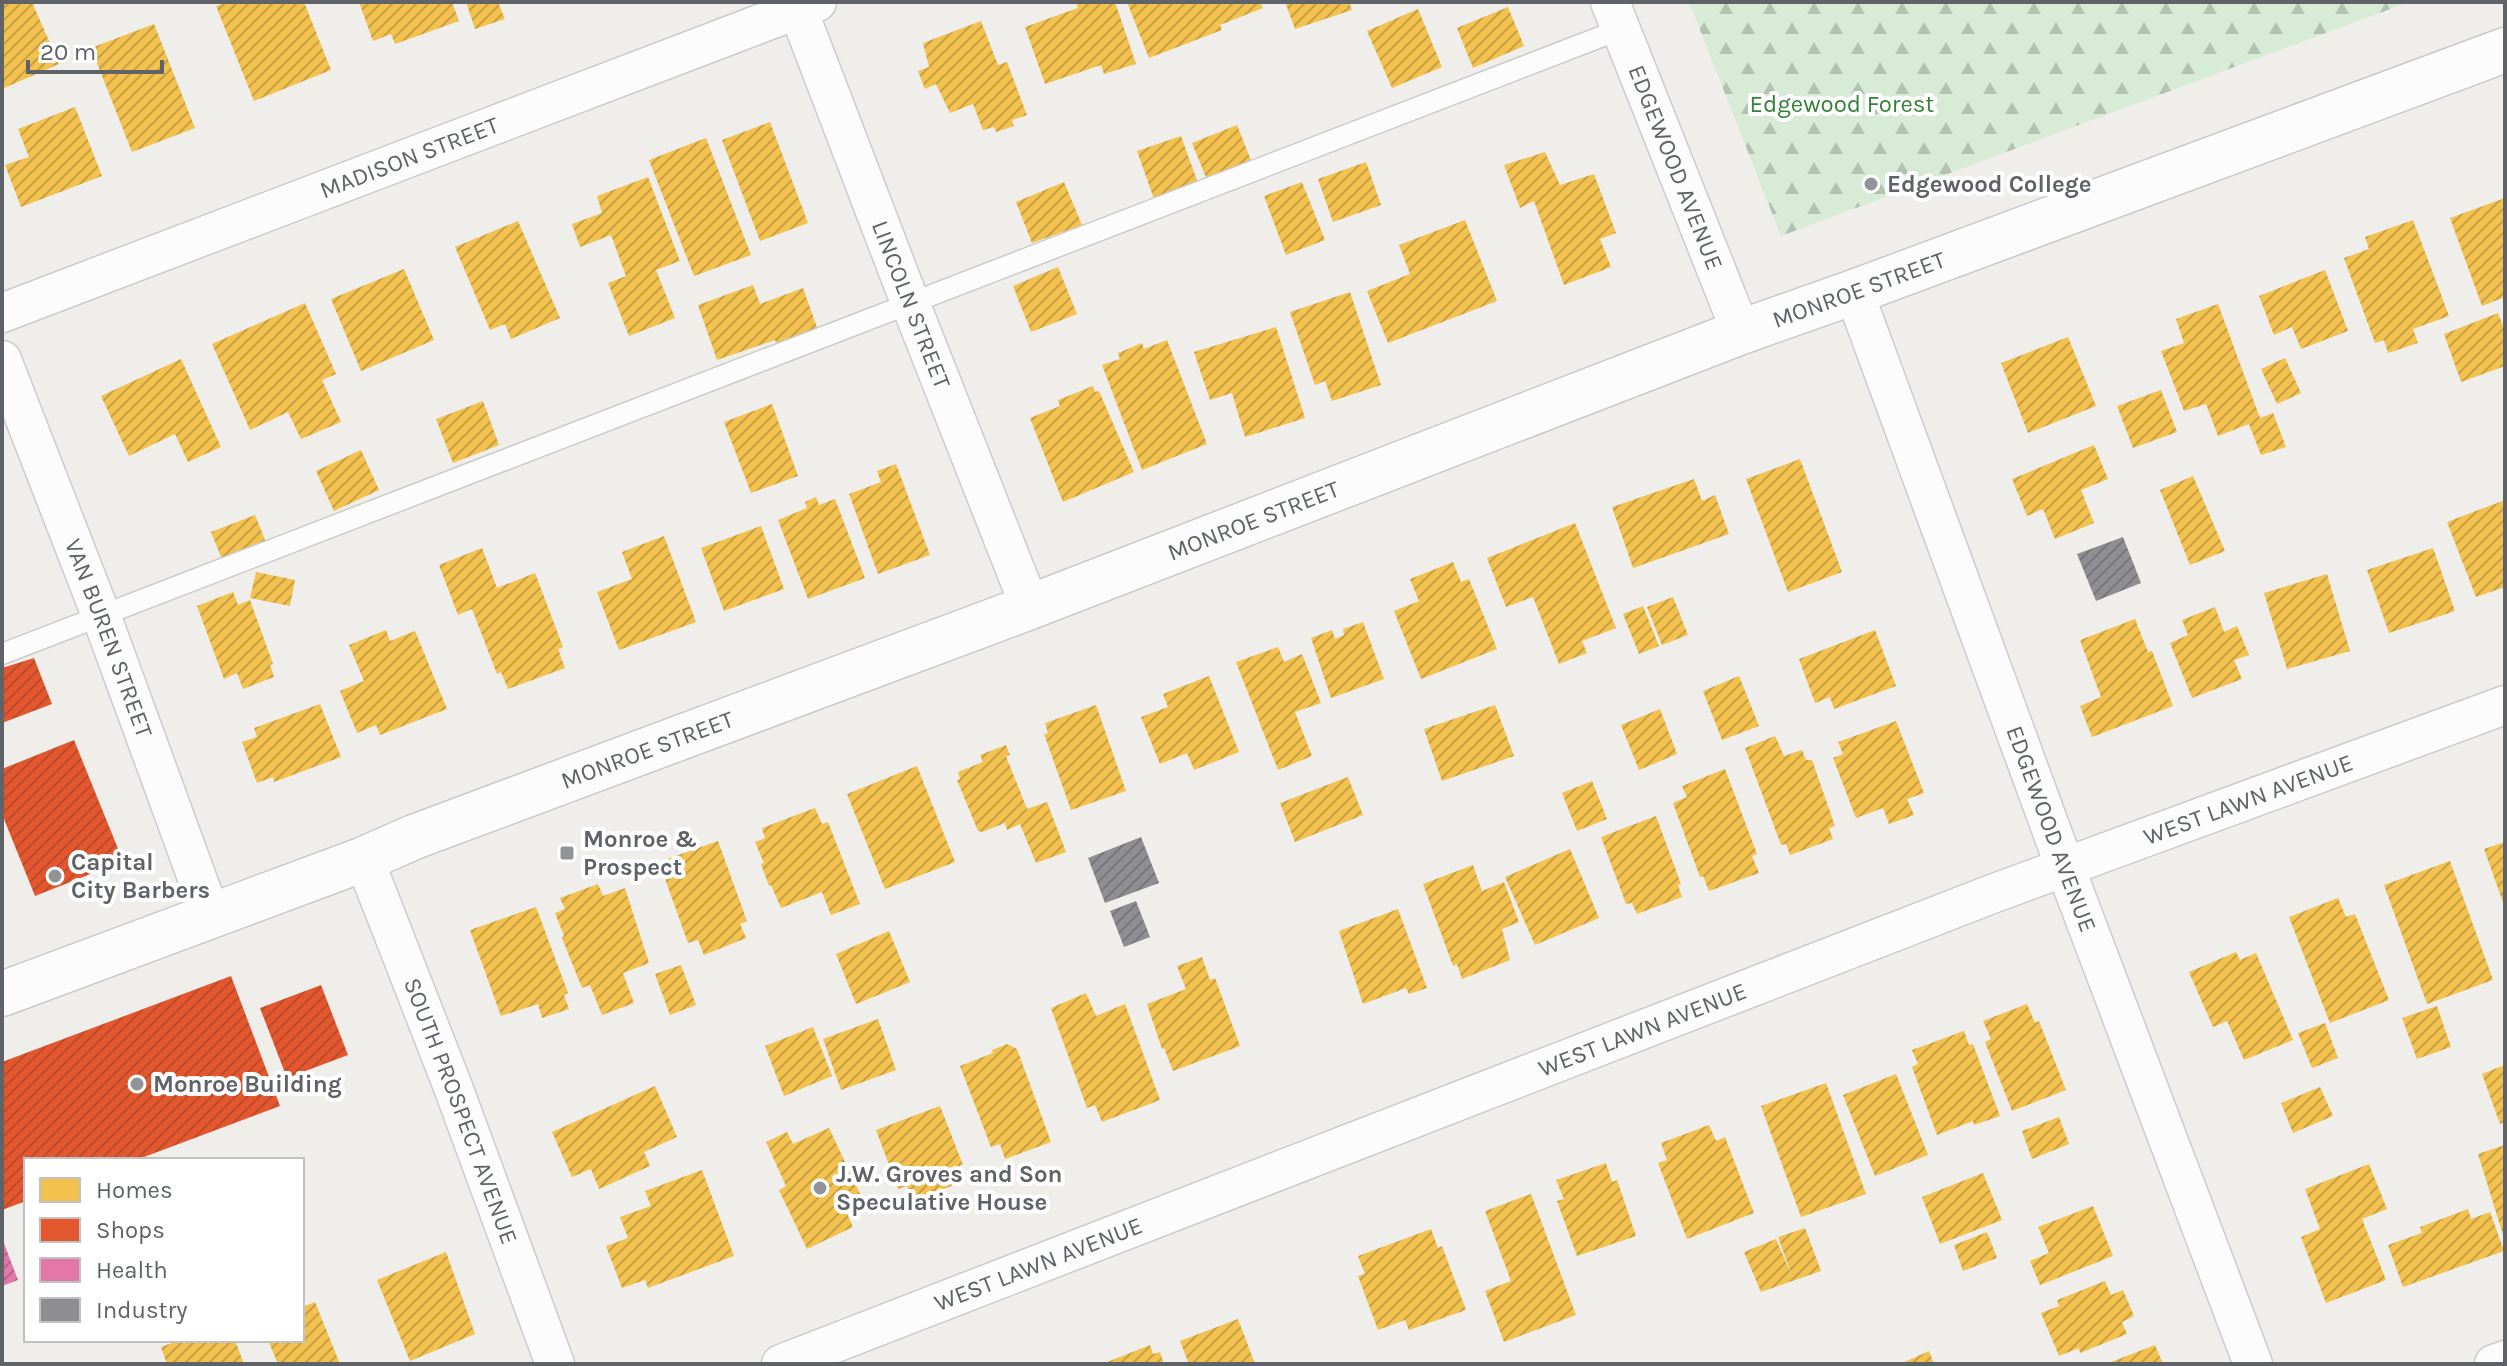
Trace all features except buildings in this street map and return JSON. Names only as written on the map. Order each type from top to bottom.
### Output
[{"type":"main road","name":"MONROE STREET","points":[[2,994],[1030,607],[1741,332],[2505,50]]},
{"type":"street","name":"LINCOLN STREET","points":[[803,4],[911,305],[1030,607]]},
{"type":"street","name":"MADISON STREET","points":[[2,313],[803,4]]},
{"type":"street","name":"EDGEWOOD AVENUE","points":[[1615,15],[1741,332]]},
{"type":"street","name":"EDGEWOOD AVENUE","points":[[1854,292],[2065,867],[2253,1364]]},
{"type":"street","name":"VAN BUREN STREET","points":[[2,360],[101,615],[211,916]]},
{"type":"street","name":"WEST LAWN AVENUE","points":[[781,1364],[2065,867],[2505,705]]},
{"type":"street","name":"SOUTH PROSPECT AVENUE","points":[[364,859],[458,1100],[555,1364]]},
{"type":"street","points":[[2494,1364],[2505,1360]]},
{"type":"lane","points":[[2,654],[911,305],[1615,15]]},
{"type":"green space","name":"Edgewood Forest","points":[[1689,2],[2409,2],[1781,236]]},
{"type":"place","name":"Edgewood College","points":[[1871,184]]},
{"type":"place","name":"Monroe & Prospect","points":[[567,853]]},
{"type":"place","name":"Capital City Barbers","points":[[55,876]]},
{"type":"place","name":"Monroe Building","points":[[137,1084]]},
{"type":"place","name":"J.W. Groves and Son Speculative House","points":[[820,1188]]}]
